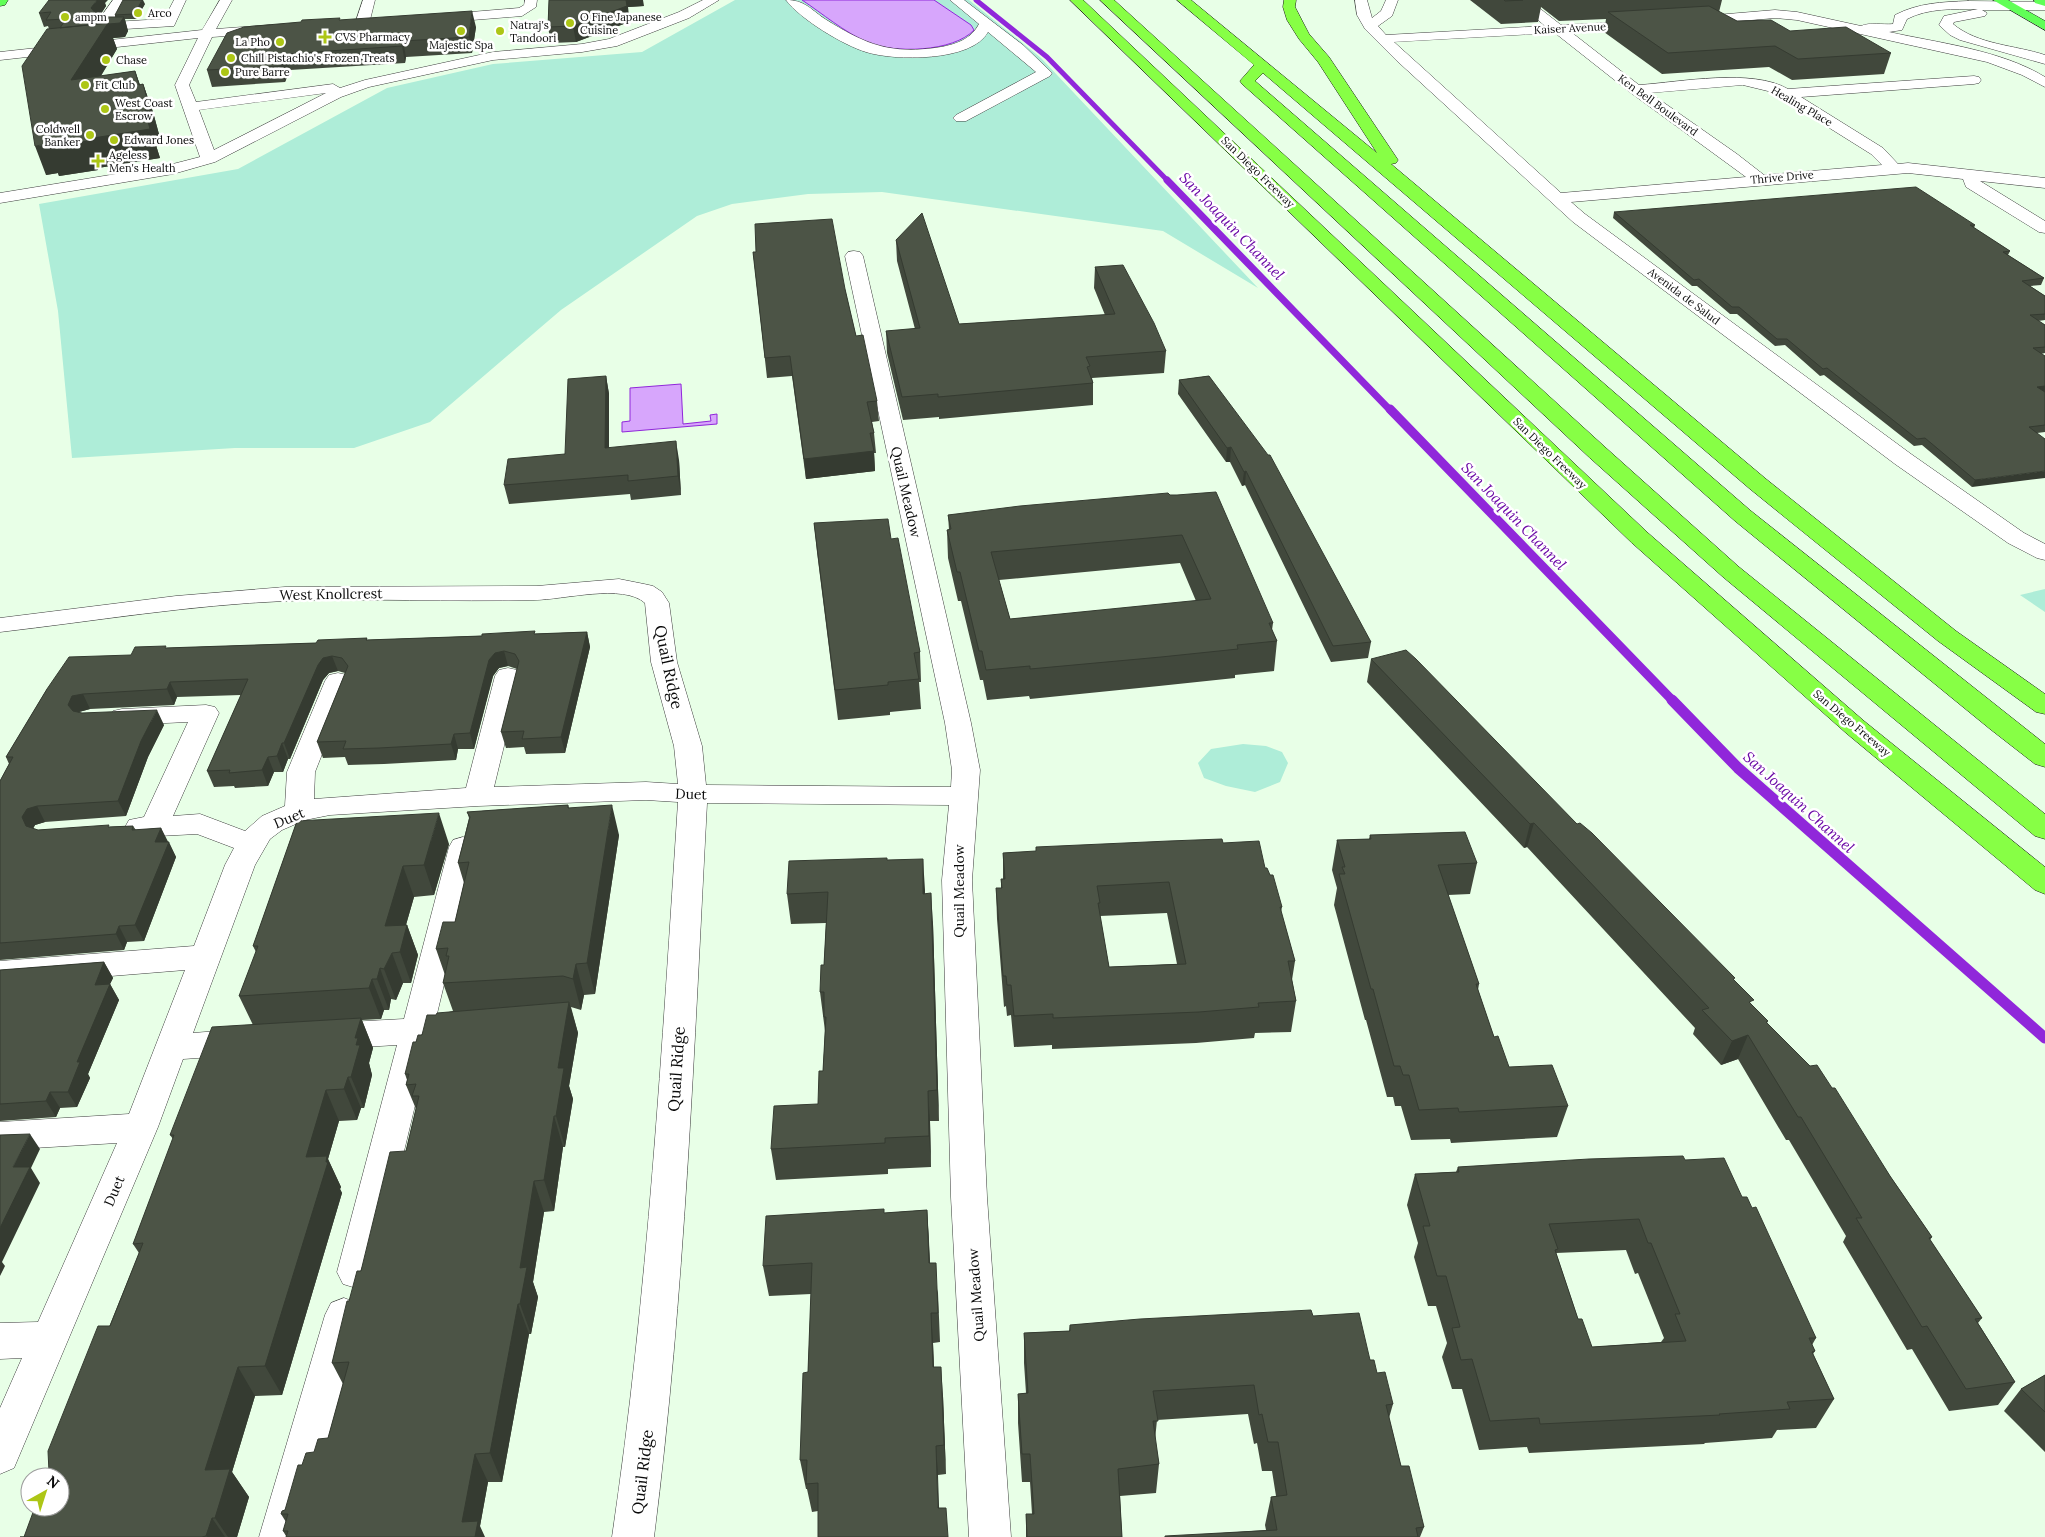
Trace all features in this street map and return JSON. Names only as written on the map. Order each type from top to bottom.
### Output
[{"type":"highway","name":"San Diego Freeway","points":[[1076,0],[1640,538],[1855,727],[2045,883]]},
{"type":"highway","name":"San Diego Freeway","points":[[1106,0],[1598,453],[1731,572],[2045,829]]},
{"type":"highway","points":[[1182,0],[1408,186],[1758,484],[1947,636],[2045,706]]},
{"type":"highway","points":[[1290,0],[1289,7],[1294,20],[1304,36],[1324,60],[1408,186]]},
{"type":"highway","points":[[1262,65],[1247,80],[1743,516],[2045,758]]},
{"type":"main road","points":[[1999,0],[2045,26]]},
{"type":"main road","points":[[2040,0],[2045,4]]},
{"type":"street","points":[[120,0],[106,21],[108,26],[168,22],[177,6],[198,9],[224,4]]},
{"type":"street","points":[[362,24],[369,0]]},
{"type":"street","points":[[422,20],[522,12],[530,7],[530,0]]},
{"type":"street","points":[[190,108],[365,84],[492,56],[582,48],[612,43],[684,15],[714,0]]},
{"type":"street","points":[[792,0],[854,44],[880,51],[915,53],[937,52],[955,48],[976,38],[984,30],[986,23]]},
{"type":"street","points":[[956,0],[1018,48],[1045,73],[961,118]]},
{"type":"street","name":"Avenida de Salud","points":[[1361,0],[1364,15],[1370,26],[1438,93],[1579,218],[1903,459],[2016,538],[2045,553]]},
{"type":"street","points":[[1370,26],[1387,13],[1392,0]]},
{"type":"street","name":"Ken Bell Boulevard","points":[[1521,0],[1636,90],[1731,157],[1758,179]]},
{"type":"street","points":[[1773,29],[1738,8],[1744,5],[1783,2]]},
{"type":"street","points":[[209,160],[182,85],[207,33],[224,4]]},
{"type":"street","points":[[1845,26],[1883,29],[1897,26],[1901,21],[1900,18],[1906,13],[1918,8],[1936,5],[1961,4],[2012,7]]},
{"type":"street","points":[[2045,4],[2012,7],[1961,16],[1949,19],[1946,25],[1952,31],[1965,37],[2045,60]]},
{"type":"street","points":[[1818,20],[1835,11]]},
{"type":"street","points":[[1676,22],[1784,15],[1818,20],[1897,40],[1969,54]]},
{"type":"street","points":[[1705,20],[1725,32]]},
{"type":"street","points":[[1901,21],[1918,36],[2011,66],[2045,83]]},
{"type":"street","points":[[344,25],[379,22]]},
{"type":"street","name":"Kaiser Avenue","points":[[1383,39],[1656,23]]},
{"type":"street","points":[[0,56],[207,33],[280,28]]},
{"type":"street","points":[[1786,94],[1974,80]]},
{"type":"street","name":"Healing Place","points":[[1636,90],[1743,81],[1759,83],[1786,94],[1877,151],[1894,169]]},
{"type":"street","points":[[0,198],[167,171],[209,160],[336,94],[365,84]]},
{"type":"street","name":"Thrive Drive","points":[[1877,151],[1907,160],[1978,170],[2008,179]]},
{"type":"street","name":"Thrive Drive","points":[[1556,198],[1758,179],[1922,168],[2045,184]]},
{"type":"street","points":[[1971,174],[1972,184],[2045,228]]},
{"type":"street","name":"Quail Meadow","points":[[854,256],[902,482],[915,529],[958,723],[966,770],[957,880],[968,1197],[990,1537]]},
{"type":"street","points":[[2016,538],[2045,534]]},
{"type":"street","name":"West Knollcrest","points":[[0,625],[176,603],[285,594],[537,593],[619,586],[644,591],[657,603]]},
{"type":"street","name":"Quail Ridge","points":[[633,1537],[648,1428],[658,1316],[677,1059],[693,794],[688,746],[664,662],[657,603]]},
{"type":"street","points":[[478,797],[508,676]]},
{"type":"street","points":[[299,812],[301,772],[338,681]]},
{"type":"street","points":[[100,718],[206,713],[154,826]]},
{"type":"street","name":"Duet","points":[[0,1454],[141,1127],[173,1047],[240,865],[260,832],[272,823],[299,812],[330,806],[478,797],[646,791],[693,794],[963,796]]},
{"type":"street","points":[[114,829],[200,824],[251,844]]},
{"type":"street","points":[[356,1272],[463,847]]},
{"type":"street","points":[[0,973],[206,957]]},
{"type":"street","points":[[173,1047],[465,1028]]},
{"type":"street","points":[[0,1136],[141,1127]]},
{"type":"street","points":[[280,1537],[344,1316]]},
{"type":"street","points":[[0,1341],[51,1339]]},
{"type":"shaded area","points":[[735,0],[969,0],[1041,58],[1258,288],[1163,231],[882,192],[808,194],[732,204],[697,216],[561,310],[430,422],[354,448],[235,448],[72,458],[58,311],[39,204],[238,169],[387,88],[493,64],[642,52]]},
{"type":"shaded area","points":[[802,0],[934,0],[971,25],[974,30],[965,37],[938,47],[907,49],[878,46],[858,38]]},
{"type":"shaded area","points":[[681,384],[683,424],[711,421],[710,415],[717,414],[717,424],[622,432],[622,422],[630,421],[630,388]]},
{"type":"shaded area","points":[[2045,589],[2045,612],[2020,595]]},
{"type":"shaded area","points":[[1243,744],[1266,746],[1282,752],[1288,763],[1280,782],[1255,792],[1226,786],[1204,778],[1198,763],[1211,749]]},
{"type":"building","points":[[49,0],[97,0],[91,8],[99,17],[124,17],[120,23],[60,28],[66,19],[46,20],[51,12],[39,13]]},
{"type":"building","points":[[123,0],[142,0],[134,14],[115,15]]},
{"type":"building","points":[[549,0],[626,0],[627,6],[573,26],[548,27]]},
{"type":"building","points":[[1709,6],[1737,21],[1771,20],[1790,31],[1846,27],[1891,53],[1798,59],[1775,46],[1668,53],[1608,12]]},
{"type":"building","points":[[472,11],[469,37],[403,41],[402,46],[286,54],[280,66],[207,70],[227,33],[244,27],[301,22],[302,20],[340,18],[339,20]]},
{"type":"building","points":[[108,23],[71,80],[135,71],[139,85],[143,84],[150,109],[145,110],[150,129],[48,147],[48,144],[35,146],[22,66],[47,29]]},
{"type":"building","points":[[1916,187],[1975,225],[1970,225],[2010,251],[2003,252],[2044,278],[2022,281],[2045,296],[2045,314],[2030,315],[2045,325],[2045,347],[2033,348],[2045,356],[2045,386],[2037,387],[2045,392],[2045,425],[2029,427],[2045,439],[2045,471],[1975,480],[1925,438],[1917,439],[1827,368],[1823,369],[1787,339],[1777,339],[1739,307],[1732,307],[1699,279],[1694,280],[1614,212]]},
{"type":"building","points":[[922,213],[959,324],[1115,314],[1095,267],[1123,265],[1154,323],[1166,351],[1086,357],[1090,366],[1087,367],[1093,383],[938,397],[938,394],[902,397],[886,331],[920,328],[896,240]]},
{"type":"building","points":[[832,219],[856,336],[863,335],[877,401],[867,402],[874,433],[870,433],[874,451],[804,459],[790,356],[765,358],[753,252],[756,252],[755,224]]},
{"type":"building","points":[[606,376],[605,448],[676,441],[678,476],[628,481],[628,475],[504,485],[508,459],[565,454],[568,379]]},
{"type":"building","points":[[1209,376],[1268,455],[1270,455],[1371,642],[1333,646],[1246,471],[1244,472],[1231,447],[1227,448],[1179,380]]},
{"type":"building","points":[[1216,492],[1273,623],[1269,623],[1277,641],[1237,645],[1238,649],[1161,657],[1030,669],[1030,666],[986,670],[982,651],[979,651],[960,572],[957,572],[947,530],[951,529],[948,515],[1020,506],[1168,493],[1170,495]],"holes":[[[1182,535],[1211,599],[1010,619],[991,552]]]},
{"type":"building","points":[[888,519],[891,539],[898,538],[920,652],[914,653],[919,679],[888,682],[888,685],[835,690],[814,523]]},
{"type":"building","points":[[535,631],[534,634],[587,632],[561,737],[522,739],[524,731],[501,732],[519,661],[515,654],[504,651],[495,653],[489,660],[470,733],[454,734],[451,744],[379,748],[343,749],[346,741],[317,742],[348,666],[342,658],[332,656],[323,658],[318,665],[277,756],[268,757],[262,770],[229,773],[230,770],[207,771],[248,679],[170,682],[167,689],[72,696],[68,705],[73,711],[82,713],[157,710],[141,741],[118,801],[37,806],[27,809],[22,817],[26,826],[38,830],[109,825],[108,827],[133,826],[132,830],[161,828],[155,842],[169,842],[135,925],[119,926],[116,934],[0,943],[0,781],[13,757],[6,757],[47,689],[69,657],[131,655],[135,647],[166,646],[165,648],[316,643],[318,640],[482,636],[482,634]]},
{"type":"building","points":[[1406,650],[1577,824],[1580,823],[1592,833],[1735,978],[1733,979],[1754,1000],[1749,1002],[1768,1021],[1766,1022],[1810,1066],[1817,1065],[1832,1088],[1835,1088],[1890,1176],[1932,1237],[1929,1238],[1982,1318],[1975,1319],[2015,1382],[1966,1389],[1927,1326],[1922,1327],[1856,1218],[1862,1218],[1801,1117],[1798,1117],[1748,1035],[1732,1041],[1702,1010],[1709,1008],[1534,823],[1530,824],[1371,659]]},
{"type":"building","points":[[568,805],[568,808],[612,805],[587,963],[576,964],[573,979],[563,976],[443,983],[449,956],[446,956],[448,948],[436,949],[443,922],[455,922],[469,862],[458,863],[470,817],[467,812]]},
{"type":"building","points":[[439,813],[424,865],[403,866],[385,926],[407,925],[400,952],[392,953],[384,969],[380,968],[377,979],[372,979],[369,988],[239,996],[258,946],[253,946],[297,821]]},
{"type":"building","points":[[1465,832],[1477,863],[1438,865],[1479,984],[1476,984],[1494,1037],[1498,1036],[1509,1067],[1552,1065],[1568,1106],[1459,1112],[1458,1108],[1419,1110],[1409,1075],[1403,1075],[1400,1066],[1394,1066],[1339,874],[1345,874],[1342,867],[1345,867],[1337,840],[1371,839],[1370,835]]},
{"type":"building","points":[[1222,839],[1223,843],[1259,841],[1265,868],[1267,868],[1270,875],[1273,875],[1295,961],[1288,961],[1296,1001],[1258,1003],[1259,1007],[1199,1012],[1053,1018],[1053,1014],[1014,1016],[1011,985],[1007,985],[1006,976],[1003,976],[996,888],[1002,888],[1001,879],[1005,879],[1003,853],[1036,851],[1036,847]],"holes":[[[1169,882],[1186,964],[1109,967],[1098,903],[1100,903],[1097,886]]]},
{"type":"building","points":[[887,858],[887,860],[923,859],[923,894],[931,893],[937,1090],[928,1091],[929,1136],[885,1138],[885,1143],[771,1149],[774,1106],[818,1104],[819,1071],[823,1071],[826,1017],[824,1017],[824,992],[820,992],[821,965],[824,965],[828,892],[787,894],[789,861]]},
{"type":"building","points":[[104,962],[95,985],[110,984],[77,1062],[80,1062],[68,1092],[50,1092],[46,1101],[0,1104],[0,970]]},
{"type":"building","points":[[569,1002],[558,1068],[564,1068],[556,1116],[554,1116],[544,1180],[534,1181],[520,1268],[527,1267],[520,1304],[518,1304],[490,1453],[475,1454],[462,1522],[478,1521],[475,1537],[286,1537],[288,1531],[283,1531],[288,1514],[281,1514],[285,1510],[298,1465],[302,1465],[306,1453],[314,1452],[318,1439],[328,1438],[349,1362],[332,1363],[347,1301],[349,1301],[357,1271],[361,1271],[390,1152],[406,1151],[419,1096],[412,1096],[416,1084],[406,1085],[409,1074],[405,1074],[413,1042],[416,1042],[418,1035],[422,1035],[427,1015]]},
{"type":"building","points":[[361,1018],[355,1038],[358,1038],[356,1045],[360,1045],[351,1077],[348,1077],[344,1089],[326,1090],[306,1157],[327,1156],[326,1162],[328,1162],[265,1366],[238,1367],[205,1470],[230,1469],[215,1518],[212,1518],[206,1536],[24,1537],[31,1517],[70,1517],[70,1467],[49,1467],[48,1451],[98,1326],[110,1326],[143,1243],[133,1244],[174,1135],[170,1135],[212,1027]]},
{"type":"building","points":[[30,1134],[13,1167],[30,1167],[0,1228],[0,1135]]},
{"type":"building","points":[[1683,1156],[1685,1160],[1724,1158],[1742,1197],[1747,1197],[1752,1208],[1756,1207],[1816,1338],[1809,1338],[1815,1351],[1812,1352],[1834,1399],[1787,1402],[1790,1409],[1720,1415],[1540,1424],[1539,1418],[1490,1421],[1472,1359],[1461,1360],[1452,1328],[1460,1327],[1446,1276],[1437,1276],[1423,1226],[1430,1226],[1415,1174],[1459,1172],[1458,1167],[1589,1159]],"holes":[[[1639,1219],[1648,1243],[1651,1243],[1680,1314],[1675,1314],[1686,1341],[1592,1347],[1582,1319],[1578,1319],[1555,1250],[1558,1249],[1549,1224]]]},
{"type":"building","points":[[884,1209],[884,1213],[927,1210],[929,1263],[936,1263],[938,1313],[931,1313],[933,1367],[941,1367],[944,1445],[936,1446],[938,1508],[946,1508],[948,1537],[818,1537],[818,1483],[806,1484],[807,1460],[800,1460],[803,1373],[808,1372],[812,1263],[763,1266],[766,1216]]},
{"type":"building","points":[[1311,1310],[1313,1316],[1359,1313],[1370,1360],[1374,1360],[1377,1373],[1385,1372],[1393,1404],[1386,1405],[1401,1466],[1409,1466],[1424,1527],[1416,1528],[1418,1537],[1165,1537],[1277,1530],[1271,1497],[1287,1495],[1278,1442],[1268,1442],[1262,1414],[1259,1415],[1254,1385],[1153,1391],[1158,1421],[1153,1421],[1159,1464],[1118,1469],[1122,1537],[1027,1537],[1026,1514],[1034,1514],[1030,1454],[1022,1454],[1018,1394],[1028,1393],[1024,1333],[1070,1331],[1070,1325],[1140,1319]]},
{"type":"building","points":[[2045,1375],[2045,1412],[2021,1389]]},
{"type":"waterway","name":"San Joaquin Channel","points":[[976,0],[1047,57],[1168,181]]},
{"type":"waterway","name":"San Joaquin Channel","points":[[1167,180],[1391,411]]},
{"type":"waterway","name":"San Joaquin Channel","points":[[1390,409],[1673,701]]},
{"type":"waterway","name":"San Joaquin Channel","points":[[1672,700],[1738,768],[2045,1038]]},
{"type":"place","name":"Arco","points":[[138,13]]},
{"type":"place","name":"ampm","points":[[65,17]]},
{"type":"place","name":"O Fine Japanese Cuisine","points":[[570,23]]},
{"type":"place","name":"Majestic Spa","points":[[461,31]]},
{"type":"place","name":"Natraj's Tandoori","points":[[500,31]]},
{"type":"place","name":"CVS Pharmacy","points":[[325,37]]},
{"type":"place","name":"La Pho","points":[[280,42]]},
{"type":"place","name":"Chill Pistachio's Frozen Treats","points":[[231,58]]},
{"type":"place","name":"Chase","points":[[106,60]]},
{"type":"place","name":"Pure Barre","points":[[225,72]]},
{"type":"place","name":"Fit Club","points":[[85,85]]},
{"type":"place","name":"West Coast Escrow","points":[[105,109]]},
{"type":"place","name":"Coldwell Banker","points":[[90,135]]},
{"type":"place","name":"Edward Jones","points":[[114,140]]},
{"type":"place","name":"Ageless Men's Health","points":[[98,161]]}]
